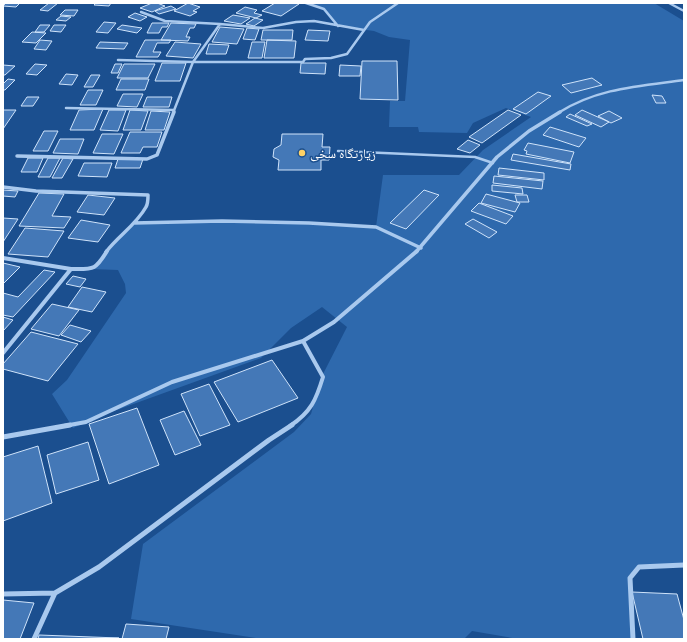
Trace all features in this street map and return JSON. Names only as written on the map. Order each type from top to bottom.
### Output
[{"type":"street","points":[[306,3],[324,9],[339,27]]},
{"type":"street","points":[[118,60],[303,62],[306,59],[332,58],[347,54],[370,22],[398,3]]},
{"type":"street","points":[[669,3],[684,11]]},
{"type":"street","points":[[141,12],[165,21],[263,28],[296,22],[314,21],[339,27],[364,30]]},
{"type":"street","points":[[17,156],[154,158],[157,155],[193,62],[220,24]]},
{"type":"street","points":[[3,437],[86,422],[172,382],[303,341],[334,322],[421,248],[493,163],[529,131],[558,111],[574,102],[620,89],[684,80]]},
{"type":"street","points":[[66,108],[174,110]]},
{"type":"street","points":[[3,187],[148,195],[147,206],[134,223],[116,239],[100,263],[91,269],[71,270],[3,258]]},
{"type":"street","points":[[134,223],[222,221],[308,223],[376,227],[421,248]]},
{"type":"street","points":[[3,353],[71,270]]},
{"type":"street","points":[[3,594],[55,593],[99,567],[269,440],[301,419],[316,400],[323,377],[303,341]]},
{"type":"street","points":[[633,639],[630,578],[640,567],[684,565]]},
{"type":"street","points":[[34,639],[55,593]]},
{"type":"lane","points":[[338,151],[475,157],[493,163]]},
{"type":"shaded area","points":[[311,3],[654,3],[684,21],[684,565],[640,567],[630,578],[633,639],[518,639],[472,631],[464,639],[263,639],[131,619],[143,544],[294,432],[311,414],[322,376],[347,327],[322,307],[291,328],[261,358],[103,415],[73,428],[52,394],[67,380],[126,293],[125,284],[118,270],[91,269],[134,223],[255,223],[376,227],[383,175],[459,175],[483,150],[531,117],[506,108],[473,123],[467,133],[419,132],[418,127],[389,127],[390,101],[405,101],[410,40],[389,37],[374,31],[336,26],[323,10]]},
{"type":"building","points":[[6,3],[20,3],[16,7],[3,6]]},
{"type":"building","points":[[49,3],[58,3],[48,11],[40,10]]},
{"type":"building","points":[[96,3],[111,3],[109,6],[94,5]]},
{"type":"building","points":[[152,3],[165,6],[152,12],[140,8]]},
{"type":"building","points":[[188,3],[200,7],[193,11],[197,12],[190,16],[174,11]]},
{"type":"building","points":[[275,3],[299,4],[281,16],[262,11]]},
{"type":"building","points":[[171,6],[176,9],[159,14],[155,11]]},
{"type":"building","points":[[245,7],[257,10],[254,13],[262,15],[256,18],[236,13]]},
{"type":"building","points":[[65,10],[78,10],[74,16],[60,15]]},
{"type":"building","points":[[135,13],[147,17],[140,21],[128,17]]},
{"type":"building","points":[[233,15],[250,18],[241,24],[224,21]]},
{"type":"building","points":[[61,16],[71,17],[66,21],[56,20]]},
{"type":"building","points":[[255,18],[263,20],[254,26],[246,24]]},
{"type":"building","points":[[104,22],[116,23],[108,33],[96,32]]},
{"type":"building","points":[[152,23],[169,23],[167,27],[162,27],[159,33],[147,33]]},
{"type":"building","points":[[171,23],[196,24],[194,28],[190,28],[186,37],[190,37],[188,41],[161,40]]},
{"type":"building","points":[[40,25],[50,25],[44,32],[35,32]]},
{"type":"building","points":[[54,25],[66,25],[61,32],[50,31]]},
{"type":"building","points":[[122,25],[142,28],[137,33],[117,29]]},
{"type":"building","points":[[220,27],[244,29],[237,44],[212,42]]},
{"type":"building","points":[[247,28],[259,29],[255,40],[243,39]]},
{"type":"building","points":[[263,30],[293,30],[292,40],[261,40]]},
{"type":"building","points":[[308,30],[330,31],[328,41],[305,40]]},
{"type":"building","points":[[32,32],[46,33],[36,43],[22,42]]},
{"type":"building","points":[[40,40],[52,41],[46,50],[34,49]]},
{"type":"building","points":[[145,40],[171,40],[169,43],[157,43],[153,52],[161,52],[158,57],[136,57]]},
{"type":"building","points":[[267,40],[296,41],[294,58],[264,58]]},
{"type":"building","points":[[100,42],[128,43],[124,49],[96,48]]},
{"type":"building","points":[[175,42],[201,44],[193,58],[166,56]]},
{"type":"building","points":[[252,42],[265,42],[262,58],[248,58]]},
{"type":"building","points":[[209,44],[229,45],[226,54],[206,54]]},
{"type":"building","points":[[362,61],[397,61],[398,100],[360,99]]},
{"type":"building","points":[[162,63],[186,63],[180,81],[155,81]]},
{"type":"building","points":[[301,63],[326,63],[325,74],[300,73]]},
{"type":"building","points":[[35,64],[47,65],[37,75],[26,74]]},
{"type":"building","points":[[115,64],[122,64],[118,73],[111,73]]},
{"type":"building","points":[[124,64],[155,64],[148,78],[117,78]]},
{"type":"building","points":[[3,65],[15,66],[3,75]]},
{"type":"building","points":[[340,65],[361,66],[360,76],[339,76]]},
{"type":"building","points":[[66,74],[78,75],[72,85],[59,84]]},
{"type":"building","points":[[91,75],[100,75],[93,87],[84,87]]},
{"type":"building","points":[[592,78],[602,85],[571,93],[562,85]]},
{"type":"building","points":[[8,79],[15,80],[5,90],[3,90],[3,84]]},
{"type":"building","points":[[121,79],[149,79],[145,90],[116,90]]},
{"type":"building","points":[[88,90],[103,90],[96,105],[80,105]]},
{"type":"building","points":[[538,92],[551,96],[526,114],[513,109]]},
{"type":"building","points":[[123,94],[143,94],[137,107],[117,106]]},
{"type":"building","points":[[652,95],[662,96],[666,103],[656,103]]},
{"type":"building","points":[[27,97],[39,97],[33,106],[21,106]]},
{"type":"building","points":[[147,97],[172,97],[169,107],[143,107]]},
{"type":"building","points":[[103,109],[94,130],[70,130],[79,110]]},
{"type":"building","points":[[3,110],[16,110],[3,129]]},
{"type":"building","points":[[109,110],[126,110],[118,131],[100,130]]},
{"type":"building","points":[[130,110],[148,111],[141,130],[123,130]]},
{"type":"building","points":[[508,110],[521,115],[482,143],[469,137]]},
{"type":"building","points":[[582,110],[609,122],[601,127],[575,115]]},
{"type":"building","points":[[151,111],[170,112],[164,130],[145,130]]},
{"type":"building","points":[[609,111],[622,118],[611,123],[598,116]]},
{"type":"building","points":[[570,114],[592,124],[587,126],[566,117]]},
{"type":"building","points":[[550,127],[586,138],[579,147],[543,135]]},
{"type":"building","points":[[44,131],[58,131],[48,151],[33,151]]},
{"type":"building","points":[[130,132],[162,132],[157,147],[143,147],[140,153],[121,153]]},
{"type":"building","points":[[102,134],[123,134],[114,154],[93,153]]},
{"type":"building","name":"زیارتگاه سخی","points":[[282,134],[323,134],[322,147],[330,147],[329,160],[321,160],[321,170],[278,170],[279,160],[273,157],[274,149],[281,145]]},
{"type":"building","points":[[60,139],[84,139],[78,154],[53,153]]},
{"type":"building","points":[[468,140],[480,145],[470,153],[457,149]]},
{"type":"building","points":[[528,143],[574,152],[570,163],[526,154],[527,151],[524,150]]},
{"type":"building","points":[[513,154],[571,164],[570,170],[511,160]]},
{"type":"building","points":[[28,158],[43,158],[37,172],[21,172]]},
{"type":"building","points":[[48,158],[60,158],[50,177],[38,177]]},
{"type":"building","points":[[63,158],[73,159],[62,178],[52,178]]},
{"type":"building","points":[[118,159],[143,159],[140,168],[115,168]]},
{"type":"building","points":[[84,163],[112,163],[107,177],[78,176]]},
{"type":"building","points":[[499,168],[544,173],[544,180],[498,175]]},
{"type":"building","points":[[494,176],[543,181],[542,189],[493,183]]},
{"type":"building","points":[[492,185],[522,188],[523,194],[492,191]]},
{"type":"building","points":[[3,190],[18,191],[15,197],[3,196]]},
{"type":"building","points":[[424,190],[439,195],[406,229],[390,223]]},
{"type":"building","points":[[39,193],[64,194],[52,216],[71,217],[64,228],[19,226]]},
{"type":"building","points":[[486,194],[520,203],[515,212],[481,203]]},
{"type":"building","points":[[88,195],[115,198],[104,215],[77,212]]},
{"type":"building","points":[[515,195],[527,195],[529,202],[517,202]]},
{"type":"building","points":[[479,203],[513,216],[506,224],[471,211]]},
{"type":"building","points":[[3,218],[18,219],[3,242]]},
{"type":"building","points":[[473,219],[497,232],[489,238],[465,224]]},
{"type":"building","points":[[81,220],[110,225],[98,242],[68,238]]},
{"type":"building","points":[[25,228],[64,231],[48,257],[8,254]]},
{"type":"building","points":[[3,263],[20,267],[3,284]]},
{"type":"building","points":[[44,270],[55,272],[13,317],[3,315],[3,293],[18,297]]},
{"type":"building","points":[[73,276],[86,279],[80,287],[66,284]]},
{"type":"building","points":[[82,287],[106,292],[92,312],[68,307]]},
{"type":"building","points":[[52,304],[79,310],[59,336],[31,329]]},
{"type":"building","points":[[3,317],[13,320],[3,331]]},
{"type":"building","points":[[70,325],[91,331],[81,342],[61,335]]},
{"type":"building","points":[[31,332],[78,344],[48,381],[3,369],[3,364]]},
{"type":"building","points":[[272,360],[298,398],[238,422],[214,382]]},
{"type":"building","points":[[209,384],[230,425],[200,436],[181,394]]},
{"type":"building","points":[[137,408],[159,465],[109,484],[89,424]]},
{"type":"building","points":[[184,411],[201,445],[175,455],[160,420]]},
{"type":"building","points":[[88,442],[99,480],[56,494],[47,455]]},
{"type":"building","points":[[38,446],[52,503],[3,521],[3,457]]},
{"type":"building","points":[[632,592],[677,594],[684,620],[684,639],[643,639]]},
{"type":"building","points":[[3,600],[34,603],[20,639],[3,639]]},
{"type":"building","points":[[126,624],[169,627],[166,639],[122,639]]},
{"type":"building","points":[[39,635],[119,638],[38,639]]},
{"type":"place","name":"زیارتگاه سخی","points":[[302,153]]}]
